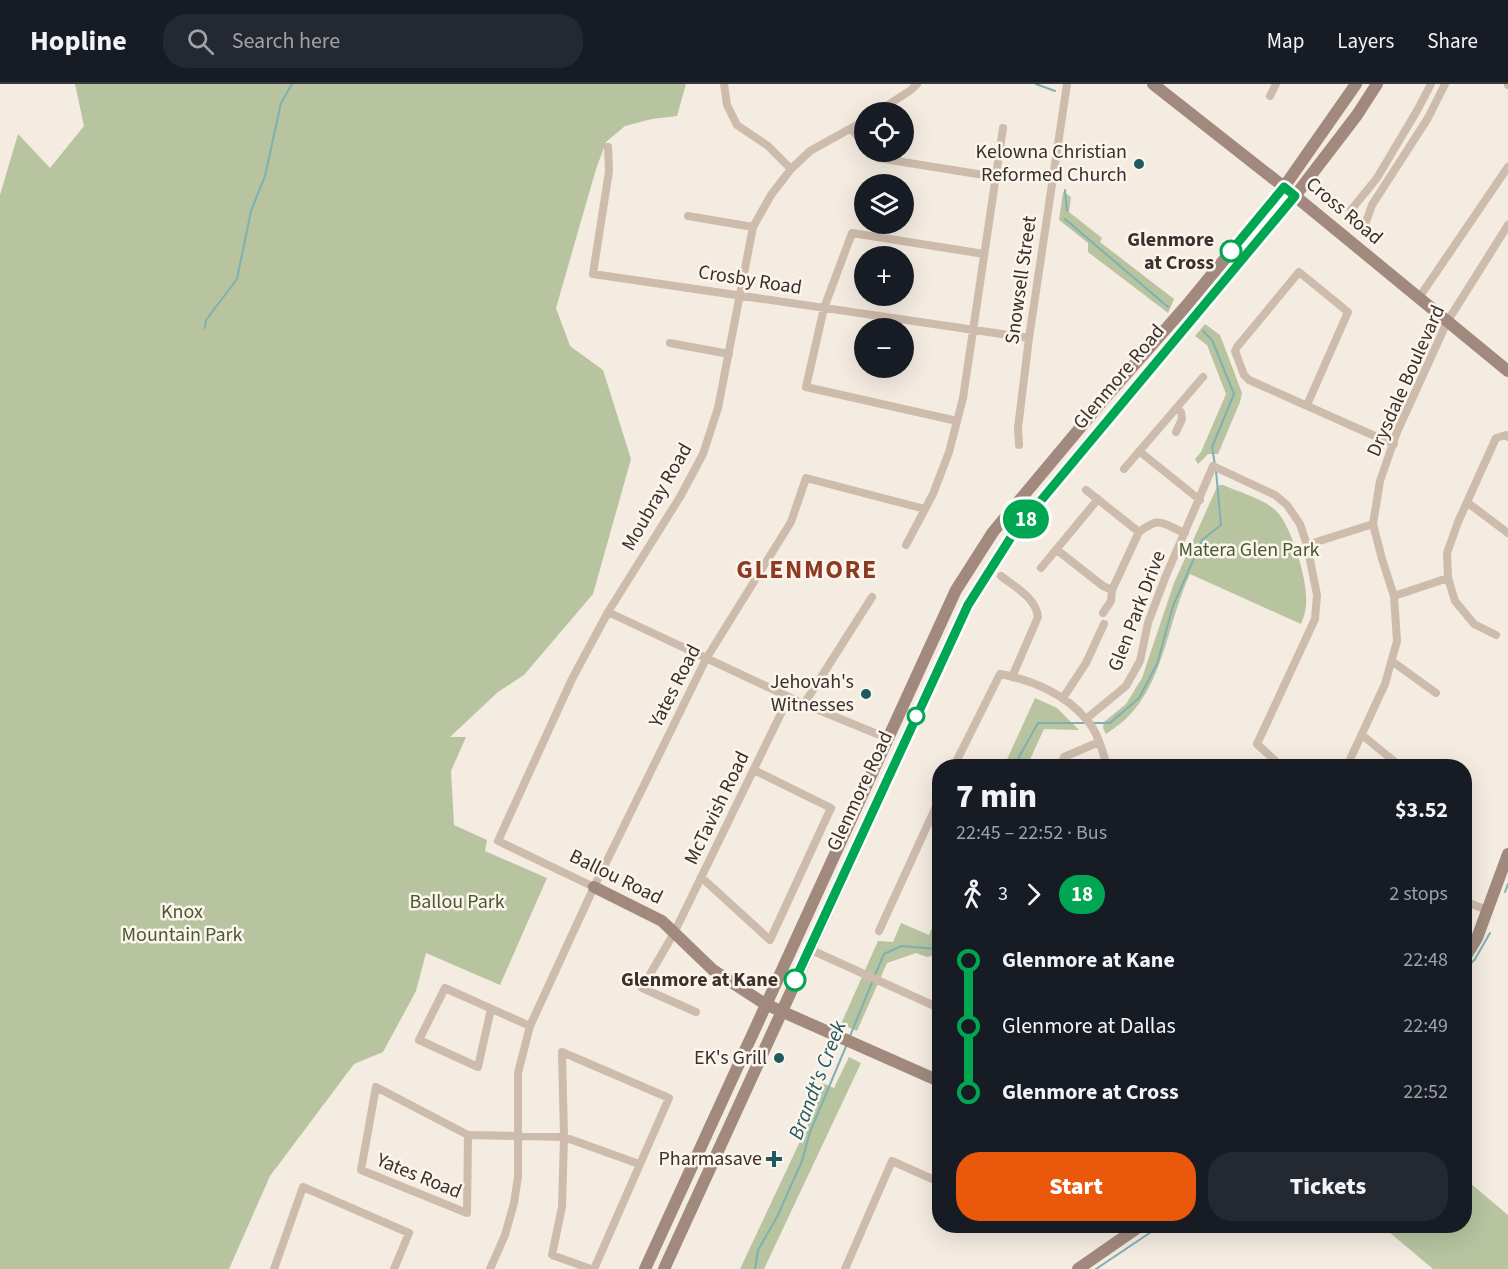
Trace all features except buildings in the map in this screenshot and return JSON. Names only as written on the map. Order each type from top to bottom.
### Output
[{"type":"main road","name":"Glenmore Road","points":[[645,1269],[956,590],[993,532],[1105,398],[1186,306],[1284,187],[1356,84]]},
{"type":"main road","name":"Glenmore Road","points":[[664,1269],[968,605],[1013,534],[1295,196],[1357,115],[1377,84]]},
{"type":"main road","name":"Cross Road","points":[[1155,85],[1284,187],[1508,371]]},
{"type":"main road","points":[[1472,946],[1508,854]]},
{"type":"main road","name":"Ballou Road","points":[[594,887],[662,921],[713,970],[765,1004],[932,1078]]},
{"type":"main road","points":[[1077,1269],[1130,1233]]},
{"type":"street","points":[[724,84],[728,105],[737,125],[768,146],[791,169]]},
{"type":"street","name":"Snowsell Street","points":[[1019,445],[1017,428],[1067,84]]},
{"type":"street","points":[[1270,96],[1276,84]]},
{"type":"street","points":[[1431,84],[1377,178],[1350,215],[1352,222],[1361,224],[1366,222],[1369,212],[1428,118],[1445,84]]},
{"type":"street","points":[[890,102],[911,86]]},
{"type":"street","points":[[1422,101],[1433,106]]},
{"type":"street","name":"Moubray Road","points":[[498,841],[572,678],[608,612],[680,497],[703,454],[718,408],[753,227],[771,195],[791,169],[810,151],[854,127]]},
{"type":"street","points":[[906,545],[933,494],[949,452],[963,398],[1003,128]]},
{"type":"street","points":[[851,129],[854,132]]},
{"type":"street","name":"Crosby Road","points":[[609,147],[609,171],[593,274],[1029,338]]},
{"type":"street","points":[[903,162],[996,177]]},
{"type":"street","points":[[1418,299],[1508,167]]},
{"type":"street","points":[[1356,205],[1363,205],[1369,212]]},
{"type":"street","points":[[688,216],[753,227]]},
{"type":"street","name":"Drysdale Boulevard","points":[[1350,759],[1385,684],[1397,641],[1394,596],[1373,525],[1380,481],[1397,432],[1447,322],[1508,225]]},
{"type":"street","points":[[957,421],[806,387],[824,308],[852,232],[984,254]]},
{"type":"street","points":[[1307,405],[1348,312],[1299,272],[1237,347],[1235,351],[1244,375],[1249,380],[1394,444]]},
{"type":"street","points":[[670,343],[729,354]]},
{"type":"street","points":[[1124,469],[1203,377]]},
{"type":"street","points":[[1176,408],[1181,412],[1182,419],[1176,432]]},
{"type":"street","points":[[1496,635],[1474,624],[1455,601],[1448,578],[1447,553],[1458,522],[1496,438],[1506,435],[1508,437]]},
{"type":"street","points":[[1139,451],[1200,500]]},
{"type":"street","name":"Glen Park Drive","points":[[1086,719],[1126,686],[1140,661],[1148,623],[1213,466],[1275,495],[1287,505],[1300,525],[1307,544],[1317,595],[1315,619],[1257,744],[1273,759]]},
{"type":"street","name":"Yates Road","points":[[490,1269],[505,1235],[514,1203],[518,1177],[518,1073],[530,1026],[594,887],[706,659],[791,522],[806,478],[925,509]]},
{"type":"street","name":"Glen Park Drive","points":[[1086,490],[1139,532]]},
{"type":"street","points":[[1041,568],[1098,499]]},
{"type":"street","points":[[1468,503],[1508,533]]},
{"type":"street","name":"Glen Park Drive","points":[[1103,613],[1111,601],[1112,590],[1139,532],[1152,522],[1160,522],[1185,533]]},
{"type":"street","points":[[1307,544],[1373,525]]},
{"type":"street","name":"Glen Park Drive","points":[[1057,550],[1103,586],[1112,590]]},
{"type":"street","points":[[1001,576],[1031,601],[1037,609],[1038,617],[1012,676]]},
{"type":"street","points":[[1394,596],[1448,578]]},
{"type":"street","points":[[804,704],[872,597]]},
{"type":"street","points":[[608,612],[804,704],[887,738]]},
{"type":"street","points":[[1063,698],[1086,663],[1104,624]]},
{"type":"street","points":[[1393,662],[1436,693]]},
{"type":"street","points":[[958,759],[1000,674],[1044,687],[1063,698],[1086,719],[1099,742],[1105,759]]},
{"type":"street","name":"McTavish Road","points":[[696,1012],[642,988],[674,933],[789,697]]},
{"type":"street","points":[[1362,735],[1391,759]]},
{"type":"street","points":[[1064,759],[1099,742]]},
{"type":"street","points":[[701,878],[770,940],[831,808],[754,770]]},
{"type":"street","points":[[879,931],[932,815]]},
{"type":"street","name":"Ballou Road","points":[[498,841],[594,887]]},
{"type":"street","points":[[1472,904],[1487,910]]},
{"type":"street","points":[[809,949],[932,1005]]},
{"type":"street","points":[[491,1009],[478,1067],[419,1040],[445,988],[530,1026]]},
{"type":"street","points":[[562,1052],[669,1098],[593,1269],[552,1255],[562,1207],[564,1137],[562,1052]]},
{"type":"street","name":"Yates Road","points":[[468,1135],[467,1213],[361,1170],[376,1087],[468,1135],[518,1135]]},
{"type":"street","points":[[518,1135],[564,1137],[639,1164]]},
{"type":"street","points":[[845,1269],[892,1161],[932,1179]]},
{"type":"street","points":[[274,1269],[303,1187],[409,1233],[394,1269]]},
{"type":"green space","points":[[75,84],[686,84],[677,116],[625,126],[606,142],[556,308],[570,346],[603,370],[631,459],[593,594],[524,675],[498,692],[450,737],[466,737],[451,771],[454,825],[487,840],[485,851],[547,878],[500,985],[426,953],[416,991],[383,1052],[354,1064],[270,1176],[229,1269],[0,1269],[0,195],[18,134],[50,168],[84,126]]},
{"type":"green space","points":[[1063,192],[1071,197],[1069,212],[1102,238],[1100,242],[1174,299],[1168,313],[1088,252],[1088,243],[1059,220]]},
{"type":"green space","points":[[1205,324],[1220,335],[1242,393],[1218,454],[1208,454],[1198,464],[1195,459],[1201,452],[1226,394],[1207,345],[1195,336]]},
{"type":"green space","name":"Matera Glen Park","points":[[1219,485],[1269,505],[1280,515],[1286,525],[1300,563],[1305,587],[1306,607],[1301,624],[1190,574],[1153,680],[1131,714],[1106,734],[1103,728],[1104,722],[1126,704],[1142,678],[1174,583]]},
{"type":"green space","points":[[1035,698],[1057,708],[1079,730],[1044,729],[1030,759],[1007,759]]},
{"type":"green space","points":[[901,923],[929,935],[932,928],[932,956],[927,957],[916,953],[887,963],[857,1031],[841,1024],[878,941],[893,942]]},
{"type":"green space","points":[[849,1057],[861,1063],[764,1269],[740,1269],[811,1118],[814,1102],[822,1083],[834,1088]]},
{"type":"green space","points":[[1472,1185],[1508,1215],[1508,1269],[1433,1269],[1390,1233],[1472,1233]]},
{"type":"waterway","points":[[205,328],[206,320],[237,279],[251,211],[265,176],[281,103],[292,84]]},
{"type":"waterway","name":"Brandt's Creek","points":[[1036,84],[1055,91]]},
{"type":"waterway","name":"Brandt's Creek","points":[[1065,190],[1067,211]]},
{"type":"waterway","name":"Brandt's Creek","points":[[1065,219],[1168,307]]},
{"type":"waterway","name":"Brandt's Creek","points":[[1203,331],[1212,340],[1234,394],[1212,447],[1215,465]]},
{"type":"waterway","name":"Brandt's Creek","points":[[1092,723],[1110,723],[1139,698],[1157,664],[1173,606],[1202,540],[1221,525],[1216,471]]},
{"type":"waterway","name":"Brandt's Creek","points":[[1018,759],[1038,723],[1086,723]]},
{"type":"waterway","name":"Brandt's Creek","points":[[1505,892],[1508,884]]},
{"type":"waterway","name":"Brandt's Creek","points":[[1472,962],[1490,933]]},
{"type":"waterway","name":"Brandt's Creek","points":[[875,975],[884,954],[901,946],[932,949]]},
{"type":"waterway","name":"Brandt's Creek","points":[[850,1036],[873,980]]},
{"type":"waterway","name":"Brandt's Creek","points":[[755,1269],[758,1250],[777,1217],[802,1161],[810,1132],[847,1044]]},
{"type":"waterway","name":"Brandt's Creek","points":[[1096,1269],[1150,1233]]},
{"type":"bus line","name":"18","points":[[795,980],[968,605],[1013,534],[1295,196],[1284,187],[1231,251]]},
{"type":"place","name":"Kelowna Christian Reformed Church","points":[[1139,164]]},
{"type":"place","name":"Glenmore at Cross","points":[[1231,251]]},
{"type":"place","name":"Jehovah's Witnesses","points":[[866,694]]},
{"type":"place","name":"Glenmore at Kane","points":[[795,980]]},
{"type":"place","name":"EK's Grill","points":[[779,1058]]},
{"type":"place","name":"Pharmasave","points":[[774,1159]]},
{"type":"district","name":"GLENMORE","points":[[807,569]]},
{"type":"park label","name":"Ballou Park","points":[[457,902]]},
{"type":"park label","name":"Knox Mountain Park","points":[[182,924]]}]
